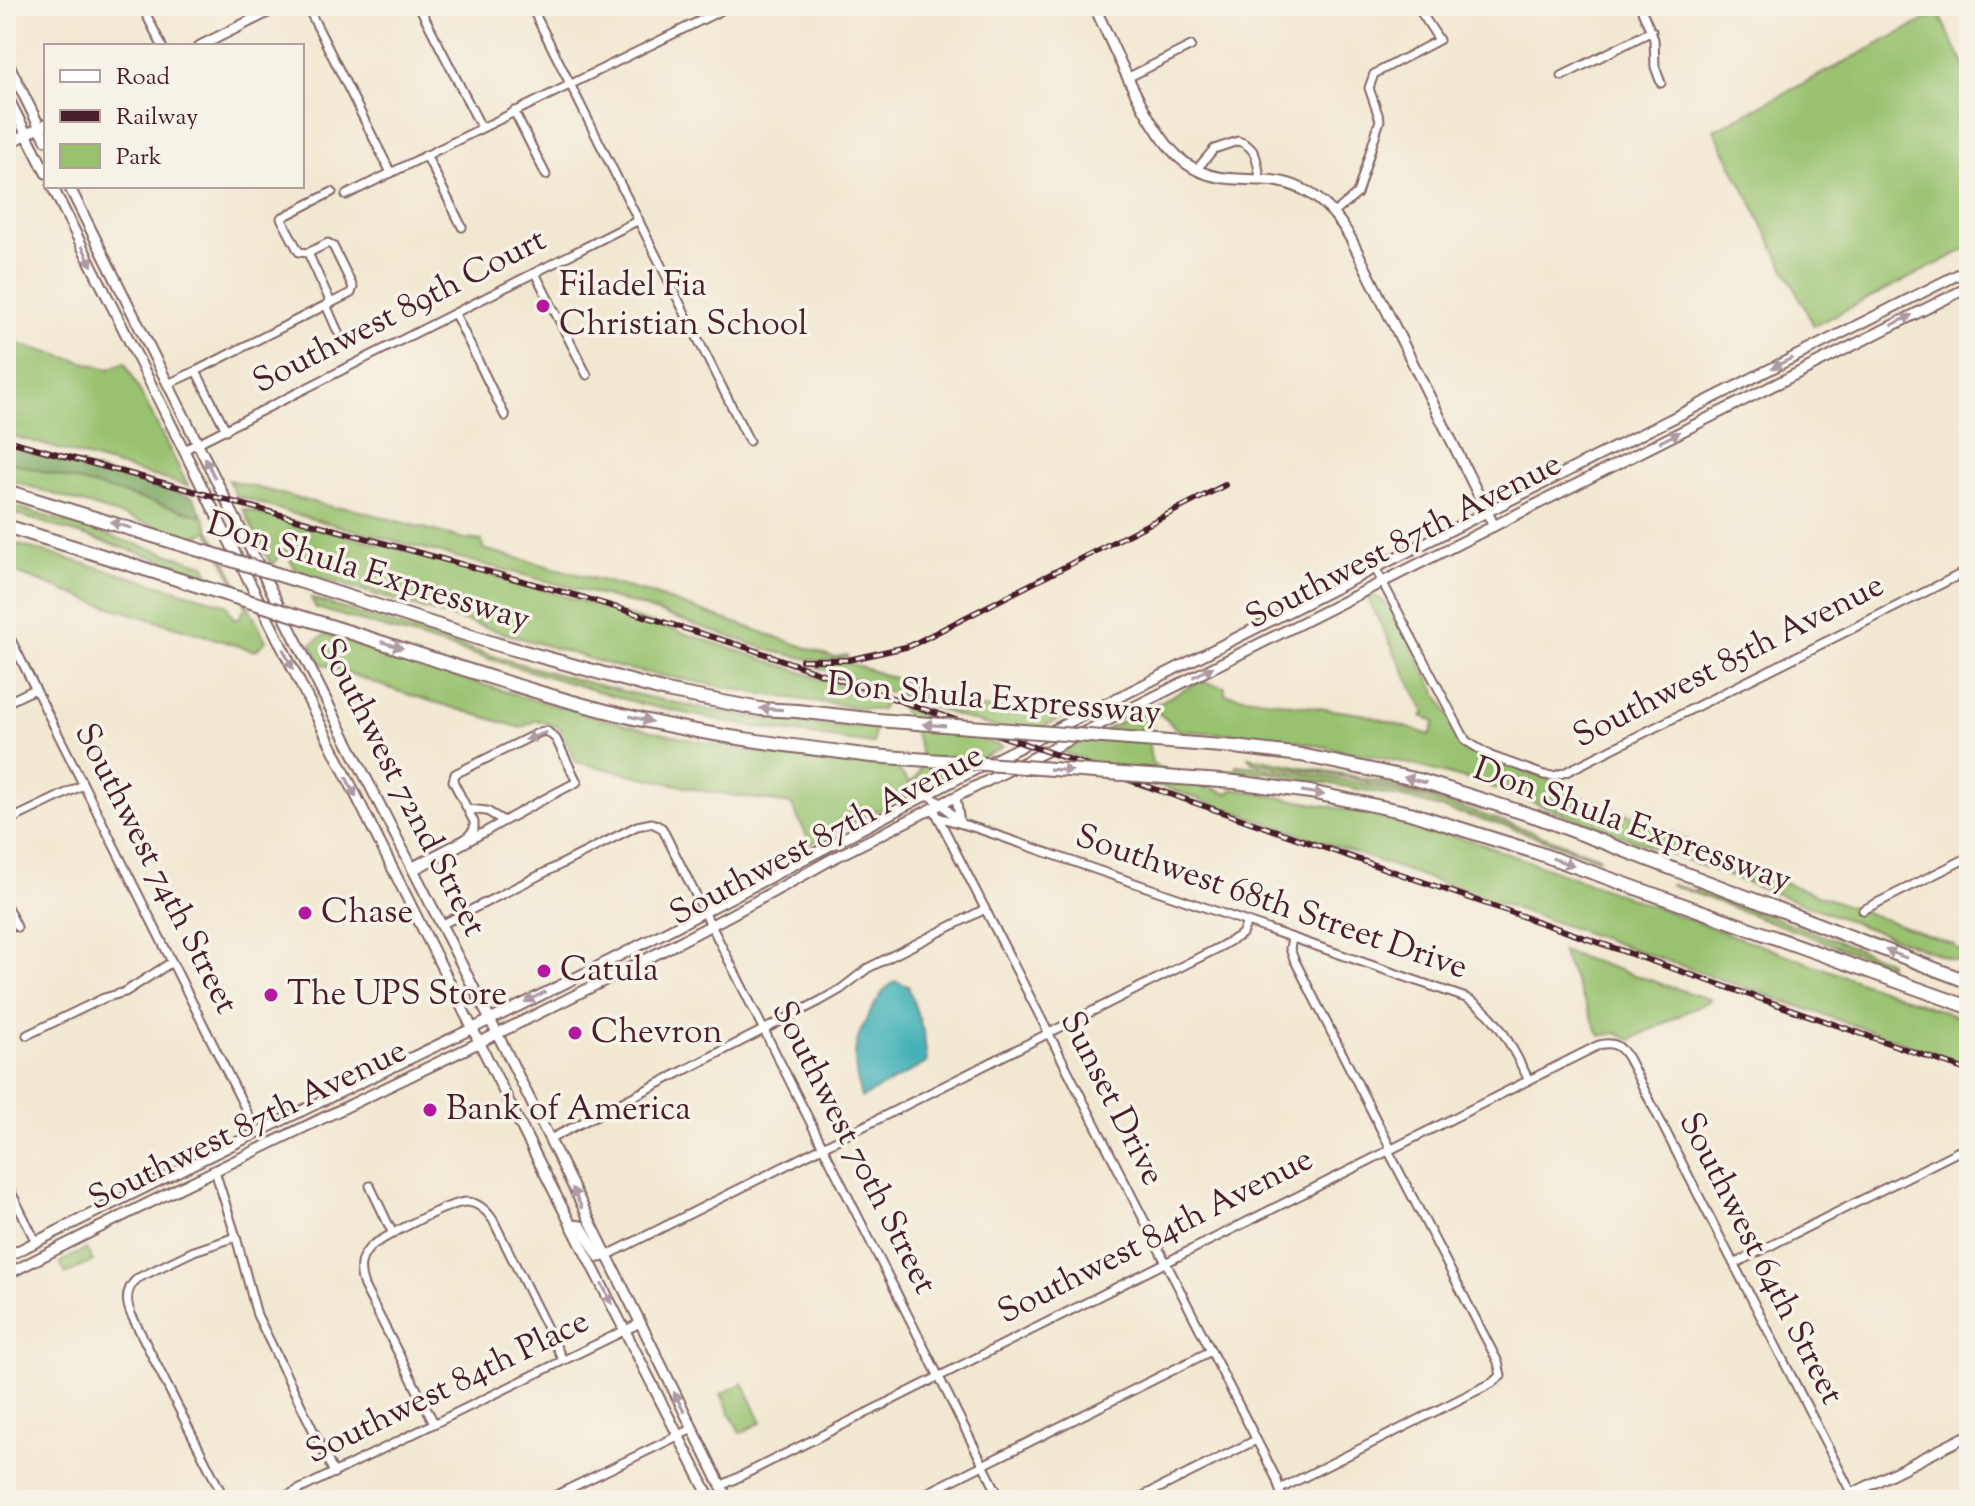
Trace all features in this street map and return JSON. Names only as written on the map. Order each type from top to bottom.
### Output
[{"type":"highway","name":"Don Shula Expressway","points":[[6,491],[499,645],[666,691],[760,709],[1235,747],[1301,755],[1419,780],[1537,817],[1969,982]]},
{"type":"highway","name":"Don Shula Expressway","points":[[6,526],[615,713],[758,742],[872,756],[1235,782],[1310,792],[1424,817],[1535,852],[1969,1007]]},
{"type":"main road","points":[[205,44],[280,6]]},
{"type":"main road","points":[[1094,6],[1163,141],[1179,158],[1196,170],[1228,179],[1260,180],[1299,187],[1320,198],[1334,213],[1351,239],[1494,526]]},
{"type":"main road","points":[[6,59],[43,126],[6,145]]},
{"type":"main road","points":[[6,94],[44,169]]},
{"type":"main road","name":"Southwest 72nd Street","points":[[53,188],[709,1496]]},
{"type":"main road","name":"Southwest 72nd Street","points":[[70,188],[550,1139],[728,1500]]},
{"type":"main road","name":"Southwest 87th Avenue","points":[[6,1257],[705,912],[809,854],[1969,269]]},
{"type":"main road","name":"Southwest 87th Avenue","points":[[6,1275],[712,926],[830,860],[938,810],[956,797],[1157,695],[1969,287]]},
{"type":"main road","points":[[1927,290],[1934,304]]},
{"type":"main road","points":[[115,311],[129,304]]},
{"type":"main road","points":[[1850,329],[1857,343]]},
{"type":"main road","points":[[1815,346],[1822,361]]},
{"type":"main road","points":[[144,368],[157,362]]},
{"type":"main road","points":[[1745,381],[1752,396]]},
{"type":"main road","points":[[1620,444],[1627,459]]},
{"type":"main road","points":[[1518,495],[1525,510]]},
{"type":"main road","points":[[1150,681],[1157,695]]},
{"type":"main road","points":[[309,702],[324,696]]},
{"type":"main road","points":[[927,794],[938,810]]},
{"type":"main road","points":[[370,822],[385,815]]},
{"type":"main road","points":[[809,854],[830,860]]},
{"type":"main road","points":[[412,904],[427,897]]},
{"type":"main road","points":[[347,1088],[355,1102]]},
{"type":"main road","points":[[203,1159],[215,1171]]},
{"type":"main road","points":[[121,1217],[130,1196]]},
{"type":"main road","points":[[572,1225],[581,1226],[599,1257],[606,1256]]},
{"type":"main road","points":[[36,1242],[43,1256]]},
{"type":"main road","points":[[1840,1500],[1854,1497],[1969,1435]]},
{"type":"main road","points":[[709,1496],[721,1486]]},
{"type":"street","points":[[142,6],[161,44]]},
{"type":"street","points":[[249,6],[255,19]]},
{"type":"street","points":[[307,6],[391,173]]},
{"type":"street","points":[[419,6],[481,127]]},
{"type":"street","points":[[531,6],[749,441]]},
{"type":"street","points":[[346,195],[730,6]]},
{"type":"street","points":[[1334,213],[1357,194],[1380,120],[1369,88],[1373,76],[1439,40],[1417,6]]},
{"type":"street","points":[[1640,6],[1652,31],[1655,67],[1661,83]]},
{"type":"street","points":[[1562,76],[1652,31]]},
{"type":"street","points":[[1129,77],[1191,46]]},
{"type":"street","points":[[514,111],[546,175]]},
{"type":"street","points":[[1196,170],[1214,149],[1238,141],[1248,145],[1255,154],[1260,180]]},
{"type":"street","points":[[426,155],[462,227]]},
{"type":"street","points":[[168,384],[351,293],[353,287],[333,246],[328,243],[308,253],[299,252],[281,218],[332,192]]},
{"type":"street","name":"Southwest 89th Court","points":[[184,450],[639,220]]},
{"type":"street","points":[[308,253],[338,332]]},
{"type":"street","points":[[535,273],[587,375]]},
{"type":"street","points":[[455,314],[505,416]]},
{"type":"street","points":[[196,371],[226,430]]},
{"type":"street","points":[[1375,568],[1382,581]]},
{"type":"street","name":"Southwest 85th Avenue","points":[[1382,581],[1466,741],[1476,749],[1547,776],[1566,772],[1969,570]]},
{"type":"street","name":"Southwest 74th Street","points":[[6,630],[257,1132]]},
{"type":"street","points":[[6,703],[35,689]]},
{"type":"street","points":[[540,732],[550,733],[556,739],[577,782],[412,869],[469,837],[475,826],[453,781],[455,774],[540,732]]},
{"type":"street","points":[[6,822],[83,785]]},
{"type":"street","points":[[951,841],[952,830],[960,823],[956,797]]},
{"type":"street","points":[[468,809],[487,811],[502,820]]},
{"type":"street","name":"Southwest 68th Street Drive","points":[[938,810],[960,823]]},
{"type":"street","name":"Southwest 68th Street Drive","points":[[938,810],[960,823],[1473,1001],[1497,1022],[1529,1080]]},
{"type":"street","name":"Sunset Drive","points":[[938,810],[985,909],[1256,1440],[1283,1500]]},
{"type":"street","name":"Southwest 70th Street","points":[[441,925],[637,826],[656,823],[667,836],[1001,1500]]},
{"type":"street","points":[[1863,910],[1969,857]]},
{"type":"street","points":[[6,905],[17,927]]},
{"type":"street","points":[[550,1139],[835,993],[882,961],[985,909]]},
{"type":"street","points":[[606,1256],[1224,944],[1242,934],[1247,922]]},
{"type":"street","points":[[1280,1489],[1501,1376],[1498,1362],[1294,959],[1290,949],[1292,938]]},
{"type":"street","points":[[27,1035],[104,998],[125,992],[172,962]]},
{"type":"street","name":"Southwest 84th Avenue","points":[[721,1486],[1599,1045],[1616,1045]]},
{"type":"street","name":"Southwest 64th Street","points":[[1616,1045],[1628,1058],[1854,1497]]},
{"type":"street","points":[[1734,1264],[1969,1146]]},
{"type":"street","points":[[215,1171],[257,1315],[334,1473]]},
{"type":"street","points":[[6,1182],[36,1242]]},
{"type":"street","points":[[370,1186],[393,1234]]},
{"type":"street","points":[[434,1423],[364,1286],[360,1264],[369,1248],[393,1234],[455,1204],[475,1204],[487,1212],[496,1224],[563,1360]]},
{"type":"street","points":[[225,1500],[131,1314],[126,1298],[131,1285],[138,1278],[194,1251],[236,1237]]},
{"type":"street","name":"Southwest 84th Place","points":[[278,1500],[640,1323]]},
{"type":"street","points":[[913,1500],[1211,1351]]},
{"type":"street","points":[[546,1500],[692,1429]]},
{"type":"street","points":[[1135,1500],[1256,1440]]},
{"type":"green space","points":[[1938,13],[1969,74],[1969,248],[1814,326],[1714,130]]},
{"type":"green space","points":[[6,341],[109,369],[125,362],[188,486],[6,434]]},
{"type":"green space","points":[[6,446],[193,497],[203,516],[6,461]]},
{"type":"green space","points":[[6,461],[203,516],[266,641],[255,651],[97,603],[6,569],[6,541],[226,604],[234,620],[240,617],[246,606],[208,531],[193,538],[6,479]]},
{"type":"green space","points":[[228,480],[482,541],[483,549],[652,594],[833,657],[848,655],[847,658],[818,661],[772,651],[637,605],[237,498]]},
{"type":"green space","points":[[6,504],[204,565],[210,575],[6,511]]},
{"type":"green space","points":[[243,509],[566,597],[885,701],[881,710],[875,710],[762,694],[621,668],[297,571],[286,553],[278,557],[272,567]]},
{"type":"green space","points":[[1372,595],[1393,611],[1467,749],[1552,780],[1551,786],[1651,823],[1694,844],[1698,851],[1955,945],[1969,954],[1969,966],[1484,784],[1406,763],[1295,741],[1179,731],[1158,712],[1149,737],[1153,765],[1228,794],[1233,789],[1359,812],[1473,841],[1969,1021],[1969,1065],[1062,752],[1201,681],[1225,687],[1225,694],[1367,715],[1430,735],[1435,721],[1422,716],[1425,713],[1367,597]]},
{"type":"green space","points":[[311,598],[499,658],[626,692],[755,717],[827,726],[875,727],[873,744],[742,725],[641,704],[316,608]]},
{"type":"green space","points":[[326,634],[520,696],[668,735],[805,760],[893,763],[910,784],[917,775],[921,755],[915,734],[899,705],[1003,747],[811,844],[791,804],[704,791],[576,762],[560,728],[537,720],[521,728],[397,691],[320,663],[311,644]]},
{"type":"green space","points":[[846,662],[982,708],[1066,716],[1025,736],[817,667],[821,663]]},
{"type":"green space","points":[[1249,757],[1384,782],[1483,810],[1347,777],[1255,763]]},
{"type":"green space","points":[[1236,765],[1330,778],[1453,806],[1513,825],[1599,859],[1506,826],[1400,797],[1273,773],[1235,772]]},
{"type":"green space","points":[[1670,884],[1695,892],[1697,888],[1884,959],[1889,966]]},
{"type":"green space","points":[[1561,951],[1711,1000],[1630,1040],[1618,1033],[1600,1036]]},
{"type":"green space","points":[[86,1249],[93,1261],[66,1274],[60,1262]]},
{"type":"green space","points":[[743,1383],[762,1422],[740,1433],[721,1394]]},
{"type":"water","points":[[895,981],[908,986],[924,1034],[927,1063],[861,1098],[855,1063],[857,1043],[876,1002]]},
{"type":"railway","points":[[6,440],[585,598],[742,646],[1969,1071]]},
{"type":"railway","points":[[802,660],[848,660],[910,646],[1225,485]]},
{"type":"place","name":"Filadel Fia Christian School","points":[[543,306]]},
{"type":"place","name":"Chase","points":[[305,913]]},
{"type":"place","name":"Catula","points":[[544,971]]},
{"type":"place","name":"The UPS Store","points":[[271,995]]},
{"type":"place","name":"Chevron","points":[[575,1033]]},
{"type":"place","name":"Bank of America","points":[[430,1110]]}]
